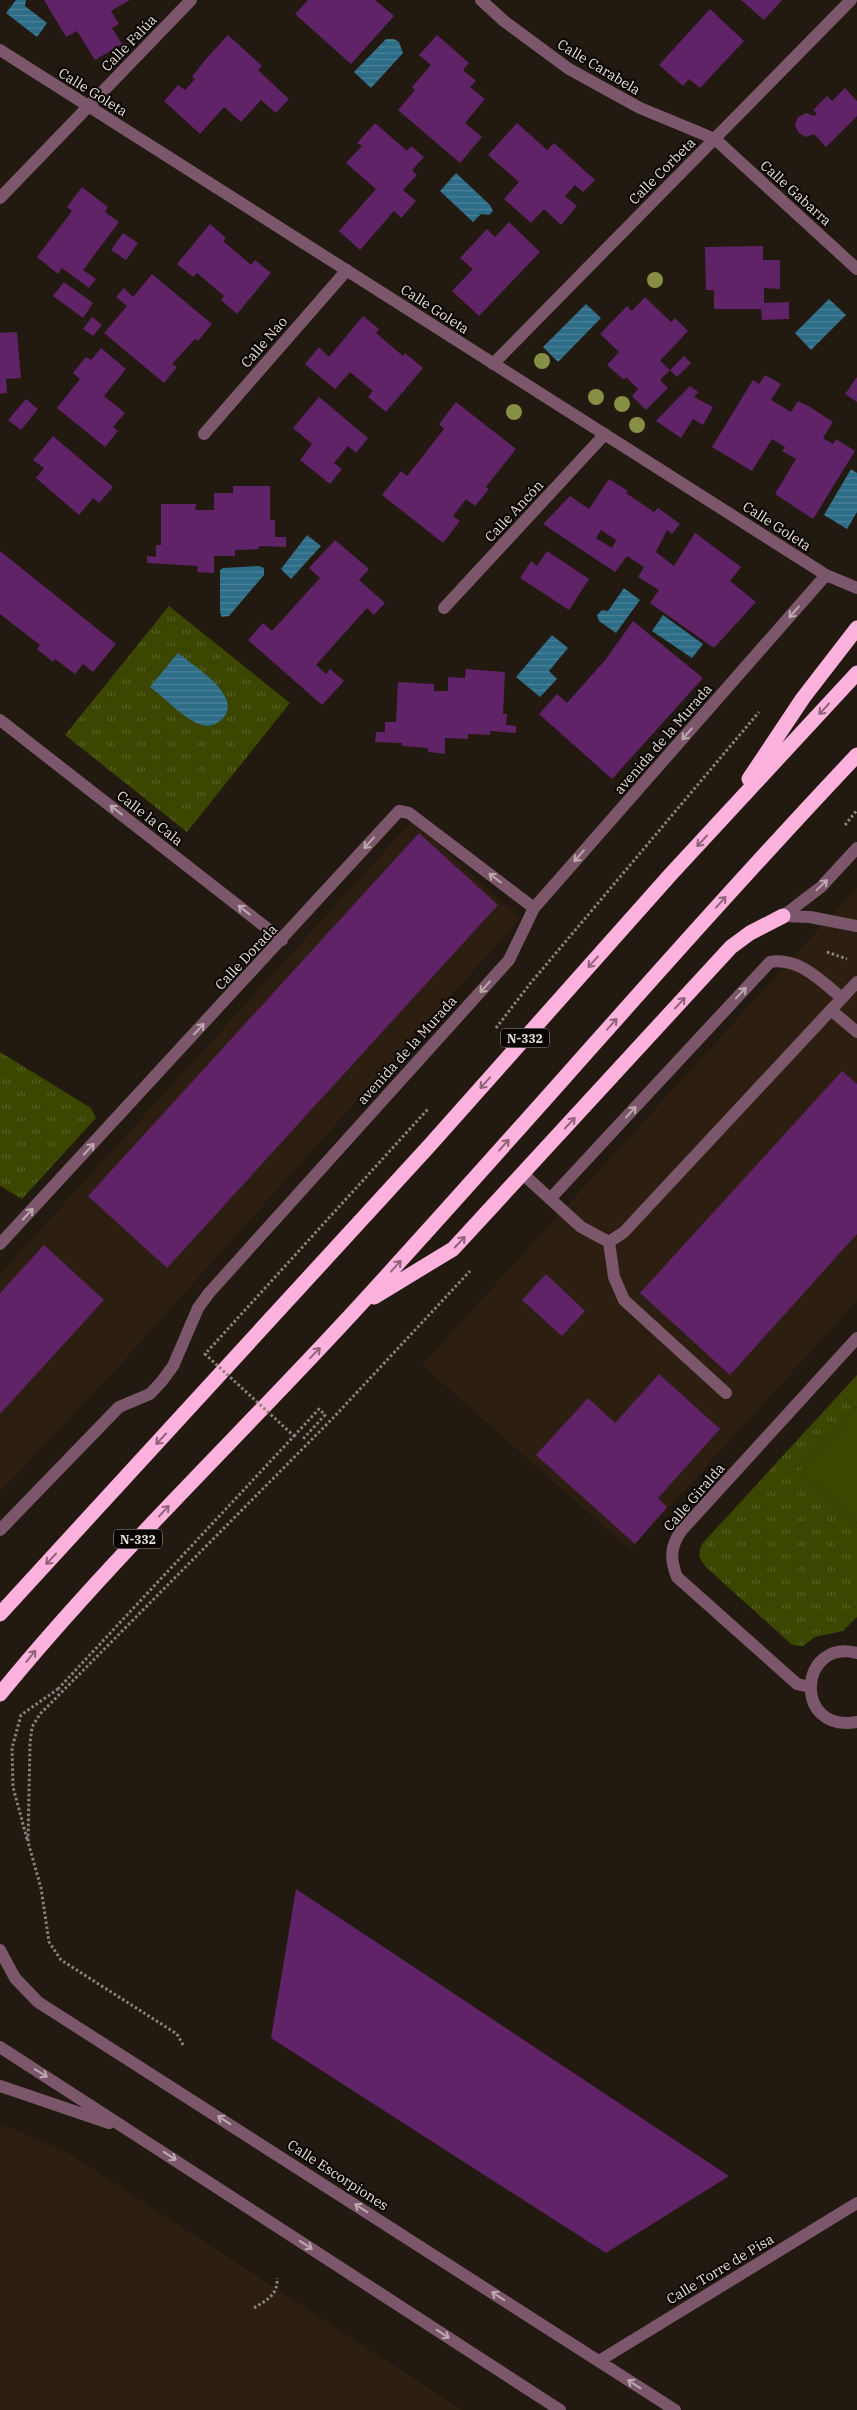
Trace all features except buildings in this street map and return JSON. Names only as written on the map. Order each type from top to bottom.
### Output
[{"type":"highway","points":[[722,820],[803,698],[857,628]]},
{"type":"highway","name":"N-332","points":[[0,1614],[430,1145],[857,673]]},
{"type":"highway","name":"N-332","points":[[0,1694],[50,1633],[360,1306],[772,845],[857,755]]},
{"type":"highway","points":[[360,1306],[453,1249],[732,947],[750,933],[784,916]]},
{"type":"street","name":"Calle Falúa","points":[[0,198],[191,0]]},
{"type":"street","name":"Calle Carabela","points":[[481,0],[504,21],[569,69],[640,108],[715,139]]},
{"type":"street","name":"Calle Corbeta","points":[[493,364],[851,0]]},
{"type":"street","name":"Calle Goleta","points":[[0,50],[826,575],[857,588]]},
{"type":"street","name":"Calle Gabarra","points":[[715,139],[857,268]]},
{"type":"street","name":"Calle Nao","points":[[204,434],[347,270]]},
{"type":"street","name":"Calle Ancón","points":[[444,608],[605,434]]},
{"type":"street","name":"avenida de la Murada","points":[[0,1530],[119,1407],[150,1394],[162,1381],[173,1366],[198,1308],[209,1292],[509,960],[534,908],[826,575]]},
{"type":"street","name":"Calle la Cala","points":[[0,720],[282,940]]},
{"type":"street","name":"Calle Dorada","points":[[0,1244],[399,811],[409,813],[534,908]]},
{"type":"street","points":[[784,916],[821,887],[856,853]]},
{"type":"street","points":[[784,916],[810,917],[857,926]]},
{"type":"street","points":[[550,1199],[770,962],[778,961],[801,966],[842,998]]},
{"type":"street","points":[[609,1242],[624,1232],[857,982]]},
{"type":"street","points":[[831,1010],[857,1032]]},
{"type":"street","points":[[523,1174],[581,1227],[609,1242]]},
{"type":"street","points":[[609,1242],[614,1277],[624,1300],[726,1393]]},
{"type":"street","name":"Calle Giralda","points":[[810,1687],[798,1684],[677,1577],[672,1565],[671,1553],[674,1541],[682,1531],[857,1338]]},
{"type":"street","points":[[857,1653],[849,1651],[837,1652],[826,1657],[818,1665],[812,1676],[810,1687],[812,1699],[825,1717],[846,1724],[857,1722]]},
{"type":"street","name":"Calle Escorpiones","points":[[0,1950],[15,1978],[38,2002],[675,2410]]},
{"type":"street","points":[[0,2047],[560,2410]]},
{"type":"street","points":[[0,2086],[130,2130]]},
{"type":"street","name":"Calle Torre de Pisa","points":[[599,2361],[857,2203]]},
{"type":"path","points":[[494,1031],[528,985],[762,708]]},
{"type":"path","points":[[818,949],[852,959]]},
{"type":"path","points":[[294,1436],[206,1354],[434,1102]]},
{"type":"path","points":[[28,1842],[30,1743],[32,1727],[40,1714],[333,1418],[474,1267]]},
{"type":"path","points":[[183,2045],[177,2034],[61,1960],[53,1951],[45,1928],[41,1888],[13,1787],[12,1748],[21,1715],[58,1689],[319,1410],[325,1415],[303,1439]]},
{"type":"path","points":[[254,2308],[269,2300],[274,2294],[278,2286],[277,2278]]},
{"type":"shaded area","points":[[413,820],[520,919],[120,1365],[0,1492],[0,1274]]},
{"type":"shaded area","points":[[857,887],[857,1301],[630,1550],[422,1365]]},
{"type":"shaded area","points":[[0,2123],[67,2152],[462,2410],[0,2410]]},
{"type":"green space","points":[[169,606],[290,703],[187,832],[65,735]]},
{"type":"green space","points":[[0,1052],[91,1108],[96,1118],[22,1199],[0,1186]]},
{"type":"green space","points":[[857,1375],[857,1407],[799,1471],[857,1523],[857,1617],[843,1631],[815,1637],[803,1646],[792,1645],[707,1568],[700,1557],[700,1548]]},
{"type":"green space","points":[[857,1407],[857,1523],[799,1471]]},
{"type":"water","points":[[16,0],[26,0],[25,6],[47,23],[37,37],[6,13]]},
{"type":"water","points":[[386,39],[394,39],[399,42],[403,53],[371,88],[354,72]]},
{"type":"water","points":[[456,173],[490,205],[493,211],[489,215],[481,214],[473,222],[440,191]]},
{"type":"water","points":[[829,299],[846,315],[811,350],[795,333]]},
{"type":"water","points":[[586,304],[601,318],[558,362],[543,347]]},
{"type":"water","points":[[851,469],[857,473],[857,512],[847,529],[824,515]]},
{"type":"water","points":[[307,535],[321,546],[291,579],[281,569]]},
{"type":"water","points":[[259,566],[264,568],[264,575],[229,616],[222,617],[220,613],[220,570],[223,568]]},
{"type":"water","points":[[624,588],[640,600],[616,633],[599,621],[597,615],[602,610],[608,611]]},
{"type":"water","points":[[663,615],[703,644],[692,658],[652,631]]},
{"type":"water","points":[[552,635],[568,648],[549,671],[557,679],[540,697],[516,677]]},
{"type":"water","points":[[178,653],[205,674],[223,693],[227,702],[227,712],[218,723],[207,726],[193,721],[150,687]]}]
